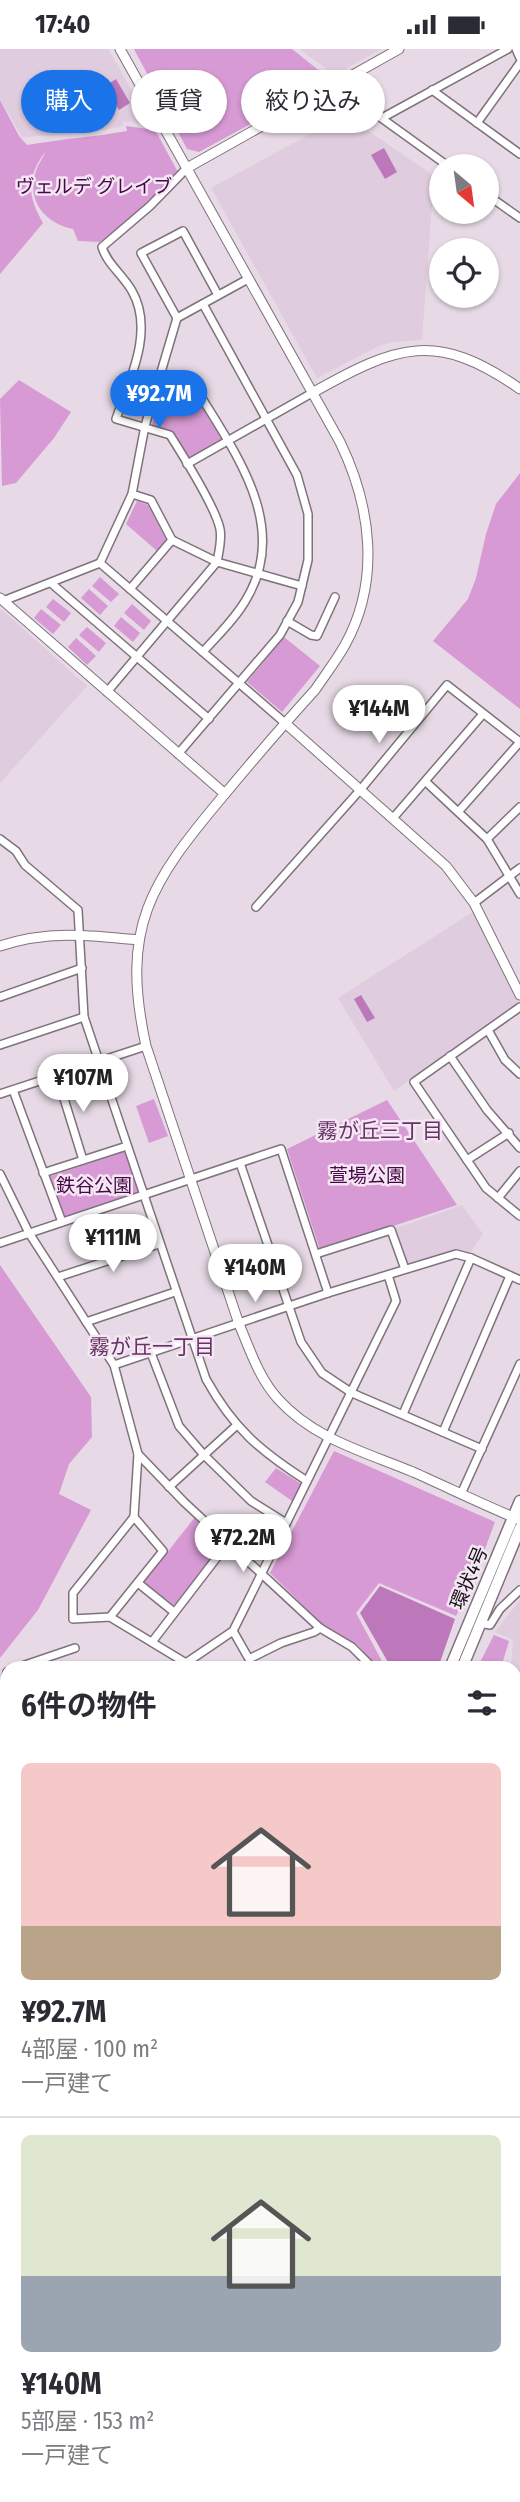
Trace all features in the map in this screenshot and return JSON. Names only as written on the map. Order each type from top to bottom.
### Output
[{"type":"main road","name":"環状4号","points":[[453,1661],[516,1519],[520,1501]]},
{"type":"main road","name":"環状4号","points":[[465,1661],[520,1528]]},
{"type":"street","points":[[120,49],[340,442],[359,488],[366,514],[367,570],[361,603],[346,643],[314,689],[183,844],[165,869],[145,914],[136,974],[138,1008],[146,1046],[239,1324],[266,1383],[276,1397],[300,1420],[330,1438],[516,1519]]},
{"type":"street","points":[[362,70],[399,49]]},
{"type":"street","points":[[385,116],[508,49]]},
{"type":"street","points":[[477,123],[520,60],[516,49]]},
{"type":"street","points":[[432,90],[518,149]]},
{"type":"street","points":[[385,120],[432,154]]},
{"type":"street","points":[[107,692],[217,562],[221,539],[217,517],[170,435],[116,419],[139,349],[141,328],[137,299],[118,270],[105,258],[102,247],[150,206],[187,168],[249,133]]},
{"type":"street","points":[[499,203],[520,218]]},
{"type":"street","points":[[218,295],[183,231],[141,253],[177,318],[145,426],[132,494],[100,563],[2,600],[225,794]]},
{"type":"street","points":[[177,318],[248,279]]},
{"type":"street","points":[[178,754],[280,635],[298,602],[308,560],[310,533],[304,494],[297,475],[203,304]]},
{"type":"street","points":[[187,464],[312,393],[379,358],[398,353],[432,350],[466,357],[486,366],[520,389]]},
{"type":"street","points":[[161,374],[194,385],[227,441],[256,498],[261,515],[264,535],[259,573],[241,607],[203,652]]},
{"type":"street","points":[[132,494],[151,500],[172,540],[217,562],[302,586]]},
{"type":"street","points":[[130,589],[172,540]]},
{"type":"street","points":[[100,563],[394,817],[446,866],[474,903],[520,995]]},
{"type":"street","points":[[51,583],[209,719]]},
{"type":"street","points":[[288,621],[317,636],[335,597]]},
{"type":"street","points":[[256,907],[447,685],[520,742],[459,811]]},
{"type":"street","points":[[394,817],[484,714]]},
{"type":"street","points":[[426,782],[487,839],[520,894]]},
{"type":"street","points":[[487,839],[520,807]]},
{"type":"street","points":[[0,839],[16,851],[25,865],[78,910],[84,1017],[206,1379],[218,1401],[254,1444],[307,1481]]},
{"type":"street","points":[[474,903],[520,868]]},
{"type":"street","points":[[0,946],[41,936],[80,933],[139,940]]},
{"type":"street","points":[[0,996],[82,968]]},
{"type":"street","points":[[520,1007],[414,1082],[486,1188],[520,1216]]},
{"type":"street","points":[[0,1045],[84,1017]]},
{"type":"street","points":[[488,1030],[505,1060],[520,1074]]},
{"type":"street","points":[[0,1094],[146,1046]]},
{"type":"street","points":[[450,1056],[486,1110],[520,1148]]},
{"type":"street","points":[[57,1076],[83,1160]]},
{"type":"street","points":[[13,1090],[62,1222]]},
{"type":"street","points":[[467,1160],[509,1133]]},
{"type":"street","points":[[43,1173],[127,1146]]},
{"type":"street","points":[[0,1243],[281,1150],[328,1293]]},
{"type":"street","points":[[240,1163],[300,1342],[310,1359],[322,1373],[352,1393],[482,1449]]},
{"type":"street","points":[[498,1198],[520,1171]]},
{"type":"street","points":[[0,1174],[29,1233],[114,1365],[138,1454],[134,1517],[73,1593],[73,1619],[110,1617],[183,1661]]},
{"type":"street","points":[[316,1254],[391,1230],[405,1269]]},
{"type":"street","points":[[58,1277],[159,1244]]},
{"type":"street","points":[[114,1365],[328,1293],[456,1254],[520,1280]]},
{"type":"street","points":[[403,1414],[471,1258]]},
{"type":"street","points":[[189,1661],[233,1631],[396,1301],[388,1275]]},
{"type":"street","points":[[443,1432],[510,1276]]},
{"type":"street","points":[[86,1322],[175,1292]]},
{"type":"street","points":[[151,1353],[179,1426],[251,1501],[286,1523]]},
{"type":"street","points":[[461,1494],[520,1364]]},
{"type":"street","points":[[169,1487],[237,1425]]},
{"type":"street","points":[[138,1454],[169,1487],[320,1628],[352,1647],[366,1661]]},
{"type":"street","points":[[110,1617],[163,1551],[134,1517]]},
{"type":"street","points":[[152,1641],[228,1543]]},
{"type":"street","points":[[138,1583],[174,1612]]},
{"type":"street","points":[[480,1623],[490,1625],[500,1609],[520,1590]]},
{"type":"street","points":[[233,1631],[249,1659],[320,1628]]},
{"type":"street","points":[[37,1661],[75,1648]]},
{"type":"shaded area","points":[[0,49],[108,49],[131,89],[131,122],[123,122],[123,126],[117,127],[117,70],[21,70],[21,133],[88,133],[22,137],[0,99]]},
{"type":"shaded area","points":[[299,49],[381,49],[344,70],[328,70]]},
{"type":"shaded area","points":[[117,81],[130,103],[119,110],[117,107]]},
{"type":"shaded area","points":[[312,133],[371,133],[429,173],[430,224],[422,340],[381,345],[317,378],[211,188]]},
{"type":"shaded area","points":[[384,148],[397,172],[385,179],[371,155]]},
{"type":"shaded area","points":[[1,609],[87,686],[0,783],[0,611]]},
{"type":"shaded area","points":[[473,912],[519,1003],[394,1091],[338,998]]},
{"type":"shaded area","points":[[361,995],[375,1018],[367,1022],[354,999]]},
{"type":"shaded area","points":[[462,1205],[483,1234],[469,1255],[455,1251],[406,1265],[394,1229]]},
{"type":"shaded area","points":[[380,1586],[455,1619],[440,1661],[387,1661],[360,1613]]},
{"type":"shaded area","points":[[520,1600],[520,1661],[512,1661],[513,1640],[495,1632]]},
{"type":"green space","points":[[134,49],[292,49],[318,70],[241,70],[241,129],[199,152],[187,149],[179,133],[227,133],[227,70],[145,70]]},
{"type":"green space","name":"ヴェルデ グレイブ","points":[[0,100],[19,136],[27,145],[117,133],[127,131],[126,126],[131,127],[131,133],[157,133],[178,172],[132,217],[100,242],[78,241],[73,229],[54,222],[40,209],[34,192],[34,182],[45,152],[34,170],[31,187],[34,203],[43,223],[0,274]]},
{"type":"green space","points":[[163,379],[192,388],[223,440],[189,460],[171,432],[152,425]]},
{"type":"green space","points":[[19,380],[71,412],[54,438],[16,483],[2,486],[0,399]]},
{"type":"green space","points":[[520,473],[520,709],[433,641],[468,599],[496,504]]},
{"type":"green space","points":[[137,501],[148,505],[167,541],[157,551],[126,524]]},
{"type":"green space","points":[[100,577],[119,594],[111,602],[92,586]]},
{"type":"green space","points":[[89,589],[108,606],[100,615],[81,598]]},
{"type":"green space","points":[[53,599],[71,613],[64,622],[46,607]]},
{"type":"green space","points":[[132,604],[151,621],[144,630],[124,613]]},
{"type":"green space","points":[[41,609],[61,625],[53,634],[34,618]]},
{"type":"green space","points":[[121,617],[140,633],[133,642],[114,626]]},
{"type":"green space","points":[[87,627],[106,643],[99,652],[79,635]]},
{"type":"green space","points":[[284,637],[320,666],[282,712],[247,682]]},
{"type":"green space","points":[[76,638],[96,656],[87,665],[68,647]]},
{"type":"green space","points":[[154,1099],[168,1136],[149,1143],[136,1106]]},
{"type":"green space","name":"萱場公園","points":[[387,1100],[457,1205],[320,1250],[287,1149]]},
{"type":"green space","name":"鉄谷公園","points":[[126,1151],[140,1193],[65,1218],[48,1177]]},
{"type":"green space","points":[[0,1265],[91,1397],[92,1437],[69,1464],[59,1494],[91,1510],[38,1610],[0,1658]]},
{"type":"green space","points":[[334,1451],[495,1522],[469,1592],[456,1616],[379,1583],[356,1613],[382,1661],[371,1661],[358,1645],[337,1635],[320,1622],[270,1573]]},
{"type":"green space","points":[[276,1468],[303,1485],[292,1501],[265,1482]]},
{"type":"green space","points":[[195,1517],[224,1543],[174,1605],[144,1582]]},
{"type":"green space","points":[[494,1635],[509,1641],[503,1661],[481,1661]]},
{"type":"district","name":"霧が丘三丁目","points":[[380,1131]]},
{"type":"district","name":"霧が丘一丁目","points":[[152,1347]]}]
